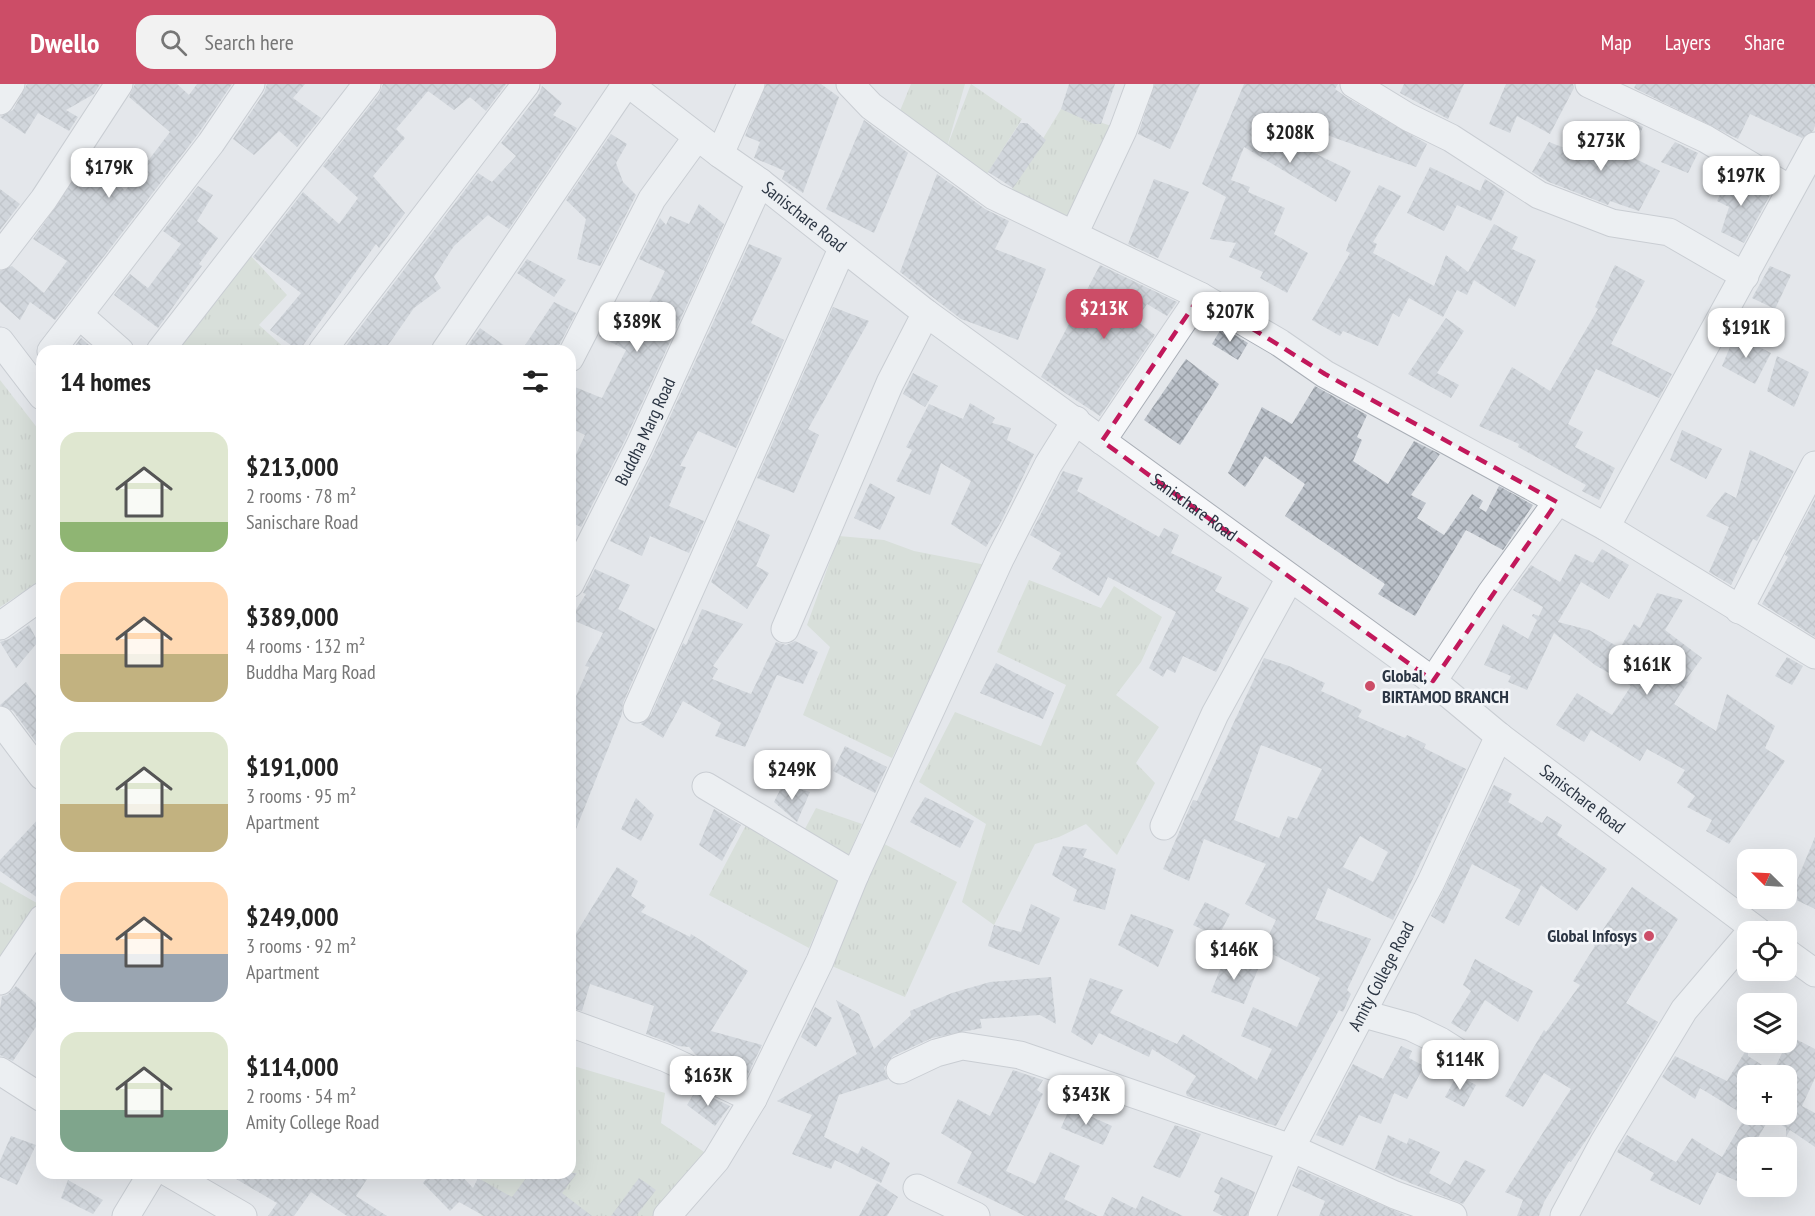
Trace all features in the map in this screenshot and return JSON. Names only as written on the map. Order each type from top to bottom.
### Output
[{"type":"street","points":[[0,101],[12,84]]},
{"type":"street","points":[[0,256],[44,199],[119,84]]},
{"type":"street","points":[[56,345],[211,143],[250,84]]},
{"type":"street","points":[[165,345],[368,84]]},
{"type":"street","points":[[327,345],[526,84]]},
{"type":"street","points":[[449,345],[628,84]]},
{"type":"street","name":"Sanischare Road","points":[[628,84],[760,182],[926,313],[1433,681],[1499,736],[1740,921]]},
{"type":"street","points":[[720,154],[751,84]]},
{"type":"street","points":[[850,84],[871,106],[994,196],[1200,296],[1280,343],[1325,374],[1606,527],[1815,655]]},
{"type":"street","points":[[1074,234],[1123,130],[1140,84]]},
{"type":"street","points":[[1354,84],[1408,117],[1451,138],[1539,195],[1612,223],[1669,232],[1745,276]]},
{"type":"street","points":[[1589,84],[1707,139],[1790,189]]},
{"type":"street","points":[[576,346],[652,200],[697,137]]},
{"type":"street","points":[[1606,527],[1815,146]]},
{"type":"street","name":"Buddha Marg Road","points":[[576,572],[640,445],[760,182]]},
{"type":"street","points":[[637,709],[842,249]]},
{"type":"street","points":[[1102,441],[1200,296]]},
{"type":"street","points":[[785,629],[890,383],[926,313]]},
{"type":"street","points":[[79,315],[113,345]]},
{"type":"street","points":[[0,341],[36,388]]},
{"type":"street","points":[[667,1216],[716,1160],[753,1099],[820,961],[855,875],[999,559],[1048,465],[1076,420]]},
{"type":"street","points":[[1739,610],[1815,465]]},
{"type":"street","points":[[1433,681],[1491,593],[1557,502]]},
{"type":"street","points":[[1164,826],[1215,714],[1290,578]]},
{"type":"street","points":[[0,626],[36,600]]},
{"type":"street","points":[[0,720],[36,768]]},
{"type":"street","name":"Amity College Road","points":[[1262,1216],[1291,1148],[1364,1014],[1431,882],[1499,736]]},
{"type":"street","points":[[706,786],[855,875]]},
{"type":"street","points":[[0,981],[36,928]]},
{"type":"street","points":[[1564,1216],[1604,1142],[1684,1010],[1737,949]]},
{"type":"street","points":[[1797,960],[1815,974]]},
{"type":"street","points":[[1364,1014],[1411,1027],[1440,1041],[1478,1065]]},
{"type":"street","points":[[576,1025],[666,1059],[753,1099]]},
{"type":"street","points":[[900,1070],[936,1053],[962,1046],[1020,1055],[1291,1148],[1395,1195],[1453,1216]]},
{"type":"street","points":[[0,1071],[36,1094]]},
{"type":"street","points":[[126,1216],[148,1179]]},
{"type":"street","points":[[179,1179],[243,1216]]},
{"type":"street","points":[[917,1188],[976,1216]]},
{"type":"highlighted area","points":[[1200,296],[1325,374],[1557,502],[1433,681],[1102,441]]},
{"type":"green space","points":[[911,84],[965,84],[947,147],[971,84],[1022,119],[980,185],[895,123]]},
{"type":"green space","points":[[1061,109],[1123,130],[1074,234],[1012,189]]},
{"type":"green space","points":[[251,256],[287,295],[259,325],[281,345],[181,345]]},
{"type":"green space","points":[[0,380],[36,426],[36,584],[0,607]]},
{"type":"green space","points":[[839,536],[884,540],[914,551],[986,565],[892,758],[803,715],[830,647],[807,625]]},
{"type":"green space","points":[[1029,580],[1101,608],[1114,586],[1162,617],[1141,662],[1116,695],[1159,727],[1136,763],[1155,783],[1117,855],[1086,824],[1059,837],[1035,844],[994,925],[962,902],[986,824],[919,782],[955,712],[1041,746],[1066,685],[997,652]]},
{"type":"green space","points":[[816,808],[862,824],[809,948],[709,895],[754,810],[798,842]]},
{"type":"green space","points":[[873,838],[957,882],[905,997],[820,961]]},
{"type":"green space","points":[[0,882],[36,903],[36,928],[0,981]]},
{"type":"green space","points":[[576,1067],[665,1093],[661,1123],[716,1160],[669,1216],[482,1216],[473,1203],[481,1179],[576,1179]]},
{"type":"building","points":[[27,84],[100,84],[94,94],[66,110],[78,117],[69,131],[38,113],[25,134],[0,117],[13,110]]},
{"type":"building","points":[[135,84],[177,84],[189,95],[197,84],[232,84],[198,134],[55,320],[30,302],[20,320],[0,302],[0,271],[12,266],[44,293],[67,261],[33,239],[91,155],[125,191],[170,132],[129,97]]},
{"type":"building","points":[[267,84],[305,84],[293,98],[321,118],[297,147],[279,131],[254,155],[233,139],[264,93]]},
{"type":"building","points":[[383,84],[506,84],[486,111],[470,97],[454,110],[428,91],[396,129],[405,138],[373,176],[405,213],[379,248],[376,244],[303,345],[291,345],[270,330],[301,293],[253,257],[303,192],[339,224],[358,198],[323,166],[379,94]]},
{"type":"building","points":[[766,84],[821,84],[839,97],[803,193],[782,179],[785,171],[754,158],[760,142],[745,136]]},
{"type":"building","points":[[1069,84],[1115,84],[1101,124],[1094,124],[1061,109]]},
{"type":"building","points":[[1155,84],[1200,84],[1170,149],[1138,134]]},
{"type":"building","points":[[1244,84],[1338,84],[1335,89],[1346,97],[1427,144],[1416,167],[1299,125],[1292,142],[1351,171],[1336,202],[1244,147],[1231,180],[1250,187],[1248,192],[1285,208],[1274,234],[1308,253],[1287,293],[1260,278],[1263,272],[1229,257],[1236,243],[1210,239],[1226,197],[1202,184]]},
{"type":"building","points":[[1404,84],[1464,84],[1448,119],[1400,93]]},
{"type":"building","points":[[1506,84],[1573,84],[1574,88],[1550,134],[1517,116],[1510,133],[1489,124]]},
{"type":"building","points":[[1636,84],[1815,84],[1815,126],[1813,131],[1802,138],[1750,114],[1738,139],[1634,88]]},
{"type":"building","points":[[542,86],[562,103],[553,115],[577,128],[509,229],[488,215],[454,246],[434,277],[441,288],[414,308],[388,345],[347,345],[478,173],[492,182],[516,156],[501,143],[539,94]]},
{"type":"building","points":[[864,120],[908,153],[874,233],[826,209]]},
{"type":"building","points":[[1628,120],[1643,127],[1630,156],[1660,171],[1639,211],[1610,201],[1608,205],[1549,182],[1532,172],[1549,142],[1606,164]]},
{"type":"building","points":[[1020,123],[1027,123],[1046,140],[1013,188],[988,172]]},
{"type":"building","points":[[611,134],[627,144],[616,163],[623,182],[636,195],[600,266],[577,259],[586,219],[566,200]]},
{"type":"building","points":[[1675,142],[1698,153],[1688,173],[1661,162]]},
{"type":"building","points":[[1430,167],[1480,191],[1485,179],[1505,192],[1491,221],[1457,205],[1444,231],[1407,213]]},
{"type":"building","points":[[1731,172],[1770,195],[1744,243],[1721,232],[1729,207],[1717,201]]},
{"type":"building","points":[[937,174],[985,209],[1009,221],[995,249],[1046,269],[1018,340],[961,319],[900,272]]},
{"type":"building","points":[[1154,179],[1189,192],[1158,258],[1128,244]]},
{"type":"building","points":[[1379,185],[1401,196],[1373,242],[1377,244],[1373,253],[1434,286],[1446,255],[1468,272],[1494,224],[1518,237],[1512,249],[1536,260],[1515,307],[1474,280],[1467,295],[1457,290],[1443,317],[1409,298],[1399,317],[1393,313],[1378,346],[1343,331],[1340,336],[1312,320],[1350,253],[1346,251],[1349,242]]},
{"type":"building","points":[[198,186],[213,195],[197,221],[218,238],[199,264],[202,266],[158,328],[114,295],[130,274],[148,288],[181,244],[163,231]]},
{"type":"building","points":[[0,189],[20,204],[0,230]]},
{"type":"building","points":[[699,204],[724,224],[626,438],[581,527],[576,525],[576,454],[585,435],[576,431],[576,387],[602,398],[626,350],[599,336],[614,307],[640,321],[665,271],[639,259],[660,218],[666,225],[670,216],[689,224]]},
{"type":"building","points":[[749,244],[782,258],[751,323],[784,340],[736,448],[698,431],[680,466],[686,467],[669,506],[704,521],[689,553],[650,536],[642,556],[610,541],[654,452]]},
{"type":"building","points":[[527,259],[566,280],[554,297],[517,273]]},
{"type":"building","points":[[1100,265],[1177,302],[1167,316],[1147,304],[1136,320],[1155,335],[1100,416],[1041,377]]},
{"type":"building","points":[[1615,265],[1645,281],[1611,344],[1672,374],[1659,398],[1596,369],[1568,424],[1583,432],[1575,447],[1615,468],[1599,500],[1582,491],[1586,485],[1518,447],[1519,444],[1479,426],[1512,367],[1550,391],[1598,309],[1595,307]]},
{"type":"building","points":[[1770,266],[1791,275],[1775,309],[1752,298]]},
{"type":"building","points":[[554,302],[576,313],[559,345],[525,345]]},
{"type":"building","points":[[833,307],[869,321],[808,429],[819,435],[794,493],[757,478]]},
{"type":"building","points":[[1446,318],[1464,331],[1437,373],[1459,385],[1451,398],[1408,374]]},
{"type":"building","points":[[1222,327],[1248,343],[1238,360],[1212,344]]},
{"type":"building","points":[[480,328],[504,345],[468,345]]},
{"type":"building","points":[[1735,335],[1771,353],[1755,384],[1722,366]]},
{"type":"building","points":[[81,338],[89,345],[76,345]]},
{"type":"building","points":[[1777,356],[1809,372],[1794,407],[1767,391]]},
{"type":"building","points":[[1186,359],[1219,384],[1180,445],[1144,420]]},
{"type":"building","points":[[913,373],[938,386],[925,407],[903,394]]},
{"type":"building","points":[[1315,386],[1367,415],[1357,437],[1362,440],[1353,461],[1388,484],[1414,441],[1440,454],[1411,495],[1426,503],[1417,518],[1444,535],[1472,494],[1483,501],[1479,508],[1486,512],[1499,486],[1533,505],[1503,550],[1466,530],[1415,616],[1378,594],[1385,584],[1285,516],[1305,484],[1265,456],[1245,487],[1228,473],[1262,407],[1292,424]]},
{"type":"building","points":[[970,403],[995,418],[992,423],[1011,428],[1007,440],[1034,454],[1002,520],[986,547],[951,524],[971,481],[941,463],[930,495],[896,481],[912,450],[906,447],[929,404],[963,419]]},
{"type":"building","points":[[1682,430],[1722,449],[1706,479],[1670,460]]},
{"type":"building","points":[[1750,450],[1794,471],[1757,541],[1753,539],[1731,585],[1709,572],[1729,527],[1706,516],[1725,492],[1736,498]]},
{"type":"building","points":[[1063,471],[1083,478],[1077,491],[1159,537],[1164,528],[1179,535],[1171,553],[1222,577],[1215,591],[1249,608],[1216,672],[1183,656],[1175,673],[1167,669],[1163,677],[1149,668],[1176,612],[1108,577],[1099,596],[1052,569],[1061,553],[1030,535]]},
{"type":"building","points":[[870,483],[895,497],[880,530],[854,518]]},
{"type":"building","points":[[1815,499],[1815,637],[1762,604],[1788,557],[1785,555]]},
{"type":"building","points":[[738,520],[770,535],[756,566],[769,573],[747,609],[711,582]]},
{"type":"building","points":[[1602,549],[1629,565],[1609,599],[1581,582],[1558,622],[1589,630],[1620,648],[1634,624],[1640,628],[1657,593],[1683,600],[1665,630],[1702,658],[1685,681],[1688,682],[1674,704],[1716,731],[1727,694],[1775,726],[1765,748],[1785,761],[1729,844],[1706,831],[1712,820],[1687,807],[1695,796],[1677,783],[1685,770],[1647,749],[1640,761],[1591,730],[1584,742],[1556,725],[1577,693],[1612,715],[1631,686],[1595,665],[1554,633],[1527,690],[1508,682],[1511,676],[1484,665],[1503,624],[1528,639],[1537,620],[1532,616],[1533,614],[1539,616],[1543,607],[1513,590],[1531,565],[1560,582],[1575,554],[1593,563]]},
{"type":"building","points":[[595,569],[630,585],[618,609],[655,629],[623,703],[622,714],[576,829],[576,696],[589,667],[585,666],[603,633],[576,622],[576,610],[586,594],[583,593]]},
{"type":"building","points":[[702,609],[743,624],[713,666],[718,669],[712,679],[751,694],[776,642],[786,645],[795,641],[818,652],[803,684],[777,675],[745,747],[715,736],[721,723],[683,701],[663,738],[641,724],[651,715],[683,643],[686,645]]},
{"type":"building","points":[[29,625],[36,638],[36,644],[16,668],[0,642],[9,639]]},
{"type":"building","points":[[1787,657],[1803,666],[1792,685],[1775,676]]},
{"type":"building","points":[[1264,658],[1289,666],[1325,683],[1321,691],[1362,710],[1358,717],[1405,738],[1407,735],[1426,744],[1424,748],[1466,769],[1393,920],[1328,888],[1315,919],[1371,939],[1347,990],[1351,994],[1343,1012],[1339,1010],[1276,1126],[1187,1096],[1186,1092],[1196,1076],[1152,1049],[1149,1057],[1099,1033],[1092,1045],[1071,1032],[1090,978],[1123,990],[1110,1013],[1177,1044],[1183,1034],[1257,1080],[1272,1049],[1241,1036],[1253,1007],[1297,1027],[1320,978],[1262,949],[1276,920],[1245,904],[1266,864],[1204,839],[1189,881],[1163,869],[1193,800],[1197,801]],"holes":[[[1261,745],[1322,769],[1297,819],[1288,816],[1279,838],[1234,820]],[[1360,836],[1388,852],[1373,882],[1343,867]]]},
{"type":"building","points":[[996,663],[1054,693],[1043,719],[980,693]]},
{"type":"building","points":[[26,682],[36,696],[36,742],[13,711],[0,705]]},
{"type":"building","points":[[845,746],[887,767],[875,793],[833,771]]},
{"type":"building","points":[[783,784],[810,792],[797,822],[774,802]]},
{"type":"building","points":[[1494,785],[1512,794],[1508,802],[1542,823],[1547,816],[1562,825],[1557,835],[1607,869],[1577,911],[1541,885],[1519,926],[1505,918],[1521,890],[1472,864],[1444,924],[1431,916]]},
{"type":"building","points":[[925,797],[974,821],[960,848],[910,822]]},
{"type":"building","points":[[636,798],[654,815],[641,841],[621,829]]},
{"type":"building","points":[[714,809],[741,825],[722,861],[699,845]]},
{"type":"building","points":[[36,821],[36,897],[0,871],[0,860]]},
{"type":"building","points":[[1815,837],[1815,909],[1797,900],[1797,880]]},
{"type":"building","points":[[1063,846],[1087,849],[1083,857],[1116,869],[1105,910],[1073,901],[1077,890],[1052,875]]},
{"type":"building","points":[[617,867],[638,881],[631,896],[646,906],[641,912],[690,937],[691,934],[748,971],[711,1031],[762,1045],[746,1078],[696,1055],[689,1047],[678,1046],[646,1034],[654,1006],[590,984],[582,1011],[576,1010],[576,933]]},
{"type":"building","points":[[1632,887],[1678,919],[1626,1003],[1658,1022],[1589,1136],[1571,1162],[1569,1161],[1544,1202],[1539,1216],[1517,1216],[1523,1200],[1505,1192],[1571,1089],[1544,1073],[1523,1107],[1505,1096],[1544,1030],[1546,1032],[1580,985],[1573,981],[1595,946],[1593,944]]},
{"type":"building","points":[[1205,902],[1230,914],[1218,937],[1193,925]]},
{"type":"building","points":[[1031,904],[1060,918],[1039,965],[988,946],[994,925],[1021,932]]},
{"type":"building","points":[[1131,914],[1174,930],[1158,967],[1118,945]]},
{"type":"building","points":[[1225,957],[1258,969],[1244,1004],[1211,992]]},
{"type":"building","points":[[1475,959],[1533,991],[1518,1022],[1485,1000],[1466,1032],[1451,1023],[1471,991],[1463,985]]},
{"type":"building","points":[[1051,977],[1056,1024],[1040,1015],[980,1019],[982,1028],[932,1038],[893,1056],[884,1068],[888,1079],[839,1095],[824,1137],[858,1154],[862,1146],[890,1163],[881,1183],[835,1160],[831,1169],[792,1154],[812,1115],[777,1101],[857,1054],[836,1000],[859,1014],[874,1049],[911,1015],[910,1011],[952,993],[990,982]]},
{"type":"building","points":[[16,986],[36,1003],[36,1027],[13,1061],[0,1055],[0,1009],[2,996],[7,995]]},
{"type":"building","points":[[815,1007],[832,1018],[816,1047],[801,1037]]},
{"type":"building","points":[[1797,1040],[1815,1049],[1815,1078],[1802,1106],[1815,1113],[1815,1147],[1790,1130],[1786,1137],[1786,1128],[1782,1125],[1797,1125],[1797,1065],[1776,1065],[1782,1053],[1797,1053]]},
{"type":"building","points":[[1401,1046],[1412,1051],[1409,1058],[1424,1066],[1407,1099],[1394,1093],[1381,1124],[1359,1115],[1343,1146],[1316,1135],[1353,1064],[1383,1079]]},
{"type":"building","points":[[1744,1053],[1748,1053],[1748,1056],[1762,1065],[1737,1065],[1737,1111],[1700,1088],[1695,1099],[1662,1077],[1675,1056],[1727,1081]]},
{"type":"building","points":[[1013,1070],[1043,1080],[1037,1090],[1043,1094],[1006,1171],[1035,1184],[1050,1152],[1080,1166],[1064,1199],[1098,1216],[1025,1216],[957,1183],[972,1152],[941,1133],[958,1099],[990,1116]]},
{"type":"building","points":[[1457,1075],[1476,1085],[1464,1107],[1445,1097]]},
{"type":"building","points":[[696,1090],[730,1106],[715,1126],[687,1105]]},
{"type":"building","points":[[1070,1107],[1112,1126],[1103,1145],[1061,1128]]},
{"type":"building","points":[[1175,1125],[1201,1134],[1180,1178],[1153,1167]]},
{"type":"building","points":[[1741,1125],[1765,1125],[1758,1137],[1737,1137],[1737,1181],[1717,1172],[1700,1205],[1650,1180],[1654,1173],[1617,1152],[1627,1135],[1676,1162],[1692,1138],[1722,1157]]},
{"type":"building","points":[[1388,1135],[1407,1144],[1409,1138],[1440,1152],[1429,1173],[1450,1185],[1465,1160],[1486,1170],[1463,1204],[1375,1169]]},
{"type":"building","points":[[11,1136],[36,1145],[17,1185],[0,1177],[0,1161]]},
{"type":"building","points":[[1299,1169],[1405,1215],[1319,1216],[1325,1201],[1292,1186]]},
{"type":"building","points":[[1221,1177],[1255,1192],[1247,1216],[1223,1216],[1213,1211],[1220,1195],[1214,1192]]},
{"type":"building","points":[[639,1178],[656,1190],[636,1216],[611,1216]]},
{"type":"building","points":[[236,1179],[367,1179],[356,1196],[387,1216],[347,1216],[311,1192],[294,1216],[268,1216],[277,1203]]},
{"type":"building","points":[[426,1179],[465,1179],[473,1188],[478,1179],[480,1179],[512,1197],[526,1179],[572,1179],[562,1193],[592,1216],[484,1216],[459,1202],[450,1211],[423,1183]]},
{"type":"building","points":[[68,1180],[103,1200],[93,1214],[61,1198]]},
{"type":"building","points":[[877,1183],[898,1197],[887,1216],[859,1216]]},
{"type":"building","points":[[1142,1196],[1183,1216],[1103,1216],[1112,1197],[1136,1209]]},
{"type":"place","name":"Global, BIRTAMOD BRANCH","points":[[1370,686]]},
{"type":"place","name":"Global Infosys","points":[[1649,936]]}]
